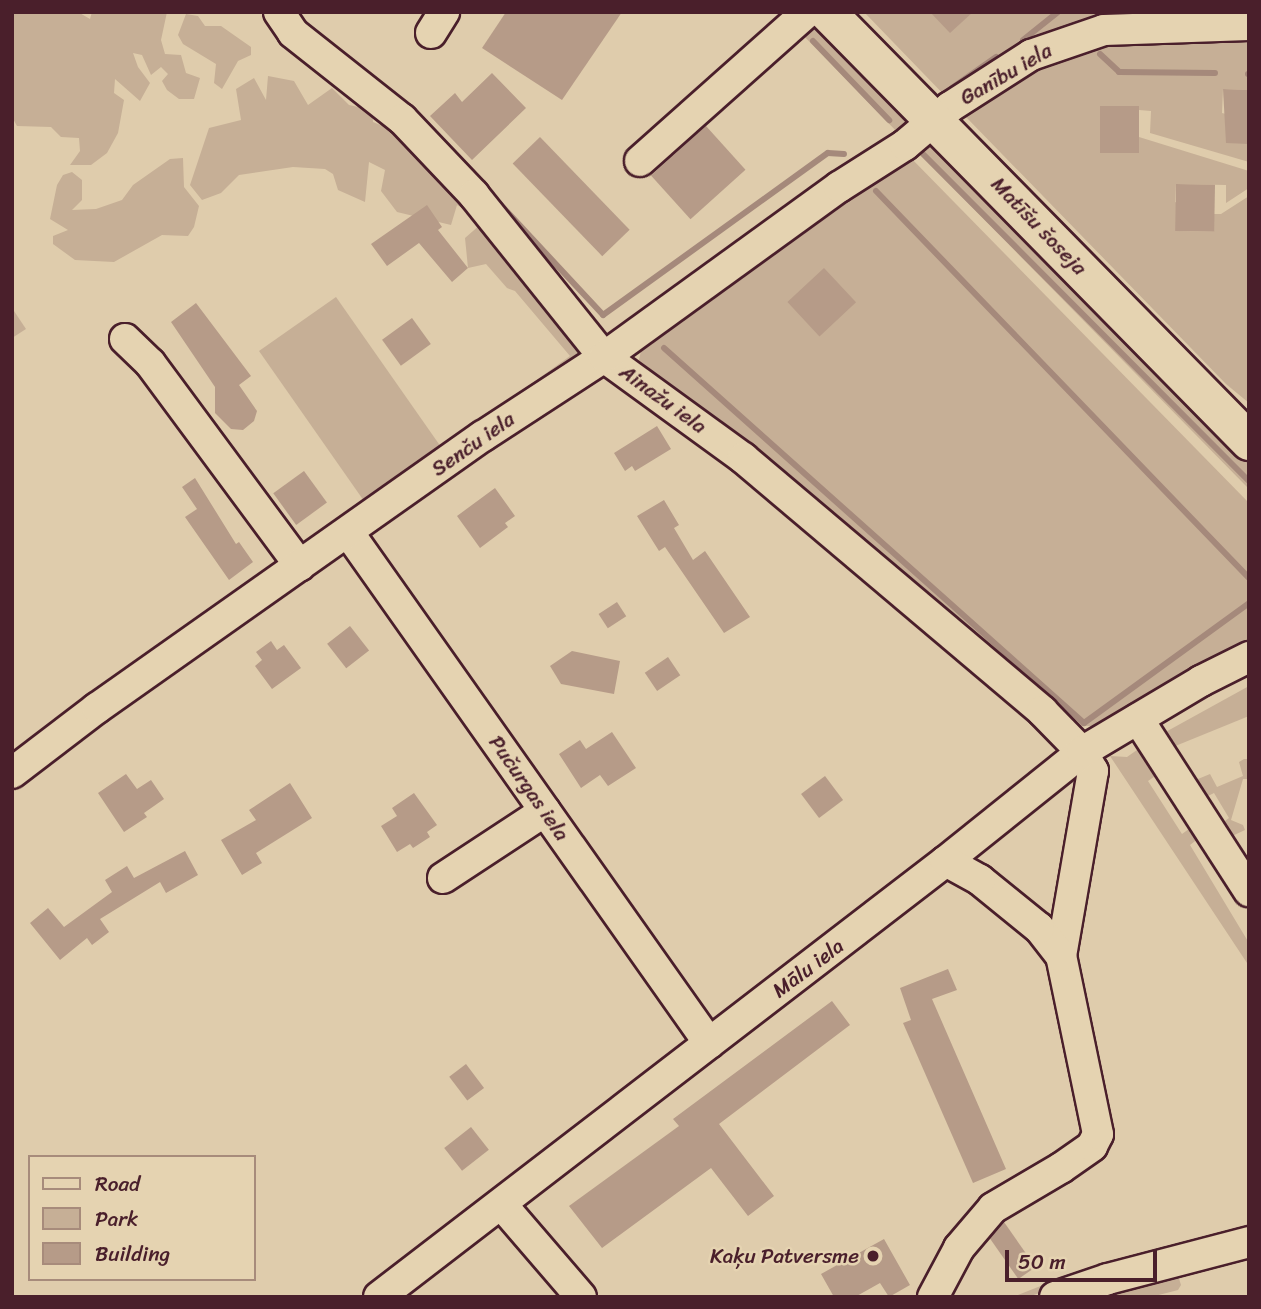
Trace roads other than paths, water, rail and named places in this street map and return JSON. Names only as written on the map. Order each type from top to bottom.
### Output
[{"type":"main road","name":"Matīšu šoseja","points":[[827,12],[1249,440]]},
{"type":"street","name":"Ainažu iela","points":[[279,12],[293,33],[402,120],[474,195],[604,357],[743,457],[1042,711],[1082,752]]},
{"type":"street","points":[[640,161],[807,12]]},
{"type":"street","name":"Ganību iela","points":[[936,121],[950,107],[1031,55],[1067,40],[1104,30],[1249,25]]},
{"type":"street","name":"Senču iela","points":[[12,773],[97,708],[483,436],[604,357],[936,121]]},
{"type":"street","points":[[125,339],[150,363],[300,566]]},
{"type":"street","name":"Pučurgas iela","points":[[348,533],[709,1044]]},
{"type":"street","name":"Mālu iela","points":[[379,1297],[946,861],[1082,752],[1201,681],[1249,657]]},
{"type":"street","points":[[1138,719],[1249,891]]},
{"type":"street","points":[[933,1297],[959,1248],[993,1208],[1061,1168],[1092,1146],[1098,1134],[1061,956],[1093,771],[1082,752]]},
{"type":"street","points":[[443,878],[545,811]]},
{"type":"street","points":[[946,861],[980,880],[1039,928],[1061,956]]},
{"type":"street","points":[[502,1205],[581,1297]]},
{"type":"street","points":[[1055,1297],[1108,1279],[1249,1242]]},
{"type":"waterway","points":[[1023,40],[1058,12]]},
{"type":"waterway","points":[[813,41],[889,120]]},
{"type":"waterway","points":[[1100,54],[1119,72],[1215,73]]},
{"type":"waterway","points":[[952,88],[996,57]]},
{"type":"waterway","points":[[499,203],[603,315],[828,153],[844,154]]},
{"type":"waterway","points":[[923,154],[1249,481]]},
{"type":"waterway","points":[[876,191],[1249,578]]},
{"type":"waterway","points":[[664,348],[1084,723],[1249,603]]},
{"type":"place","name":"Kaķu Patversme","points":[[873,1256]]}]
